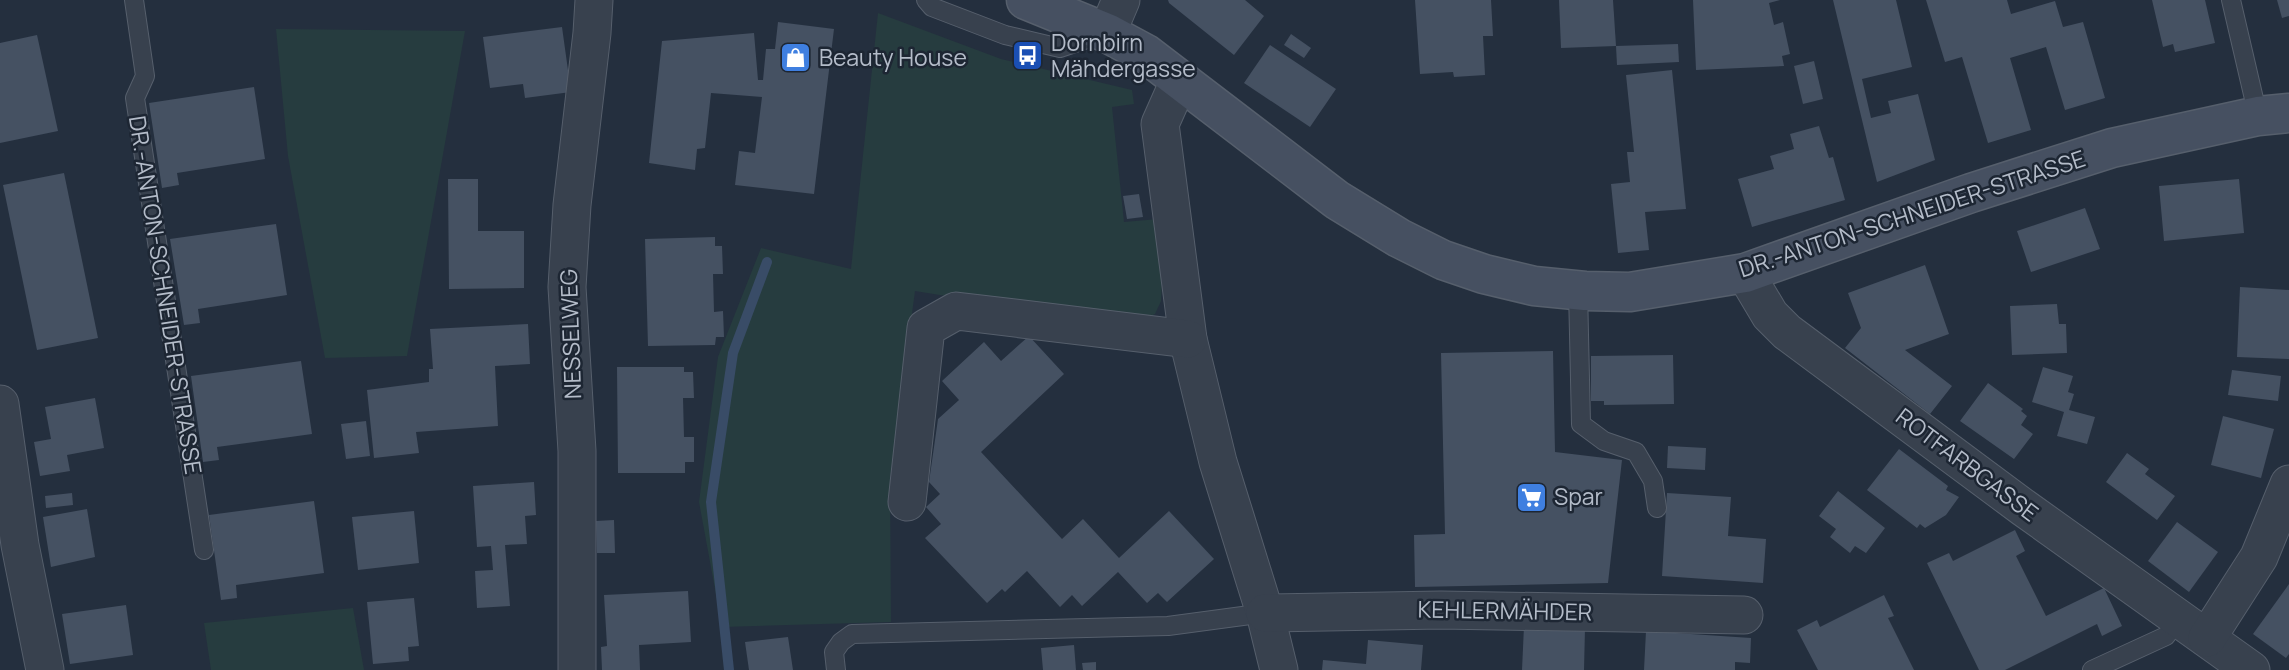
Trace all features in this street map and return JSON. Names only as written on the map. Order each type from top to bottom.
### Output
[{"type":"main road","name":"DR.-ANTON-SCHNEIDER-STRASSE","points":[[1026,0],[1114,16],[1146,54],[1337,200],[1399,238],[1443,260],[1484,274],[1534,286],[1630,292],[1745,273],[1971,193],[2112,148],[2274,115]]},
{"type":"street","name":"NESSELWEG","points":[[578,670],[577,451],[567,287],[572,205],[594,0]]},
{"type":"street","points":[[1180,79],[1160,124],[1188,339],[1217,461],[1265,613],[1279,670]]},
{"type":"street","name":"ROTFARBGASSE","points":[[1745,273],[1770,315],[1787,332],[2024,508],[2250,670]]},
{"type":"street","points":[[907,502],[926,328],[956,311],[1188,339]]},
{"type":"street","points":[[0,404],[10,545],[45,670]]},
{"type":"street","points":[[2193,628],[2259,557],[2289,484]]},
{"type":"street","name":"KEHLERMÄHDER","points":[[1265,613],[1441,610],[1744,615]]},
{"type":"lane","name":"DR.-ANTON-SCHNEIDER-STRASSE","points":[[134,0],[145,76],[135,98],[204,550]]},
{"type":"lane","points":[[926,0],[932,7],[1005,35],[1060,48],[1114,16]]},
{"type":"lane","points":[[2231,0],[2274,115]]},
{"type":"lane","points":[[1578,290],[1581,424],[1604,441],[1636,452],[1653,481],[1657,508]]},
{"type":"lane","points":[[836,670],[834,652],[841,642],[852,634],[1168,626],[1265,613]]},
{"type":"lane","points":[[2092,670],[2166,636],[2193,628]]},
{"type":"green space","points":[[878,13],[1001,59],[1132,90],[1134,104],[1112,107],[1124,222],[1158,219],[1161,301],[1155,314],[1138,322],[1103,321],[915,291],[890,479],[891,622],[722,627],[699,502],[718,357],[761,248],[851,269]]},
{"type":"green space","points":[[276,29],[465,31],[407,356],[325,358],[288,156]]},
{"type":"green space","points":[[353,608],[364,670],[211,670],[204,623]]},
{"type":"building","points":[[1168,0],[1245,0],[1264,16],[1234,55]]},
{"type":"building","points":[[1415,0],[1491,0],[1493,36],[1483,36],[1485,75],[1454,77],[1453,72],[1420,74]]},
{"type":"building","points":[[1559,0],[1613,0],[1616,46],[1561,48]]},
{"type":"building","points":[[1693,0],[1780,0],[1769,3],[1774,25],[1783,22],[1790,54],[1782,56],[1784,66],[1696,70]]},
{"type":"building","points":[[1833,0],[1896,0],[1912,67],[1862,79],[1871,118],[1891,113],[1888,101],[1918,94],[1935,160],[1877,182]]},
{"type":"building","points":[[1926,0],[2007,0],[2011,14],[2055,1],[2063,27],[2083,22],[2105,98],[2065,110],[2046,47],[2010,58],[2031,130],[1988,143],[1962,57],[1945,62]]},
{"type":"building","points":[[2152,0],[2205,0],[2215,43],[2175,52],[2173,44],[2163,47]]},
{"type":"building","points":[[2277,0],[2289,0],[2289,16],[2282,18]]},
{"type":"building","points":[[778,22],[834,29],[814,194],[735,185],[739,151],[755,153],[762,97],[711,93],[705,148],[697,149],[695,170],[649,163],[662,41],[754,33],[758,80],[763,80],[766,49],[775,49]]},
{"type":"building","points":[[562,27],[571,92],[525,98],[523,84],[490,88],[483,37]]},
{"type":"building","points":[[1291,34],[1311,48],[1304,58],[1284,45]]},
{"type":"building","points":[[37,35],[58,131],[0,143],[0,43]]},
{"type":"building","points":[[1678,44],[1679,62],[1617,65],[1616,46]]},
{"type":"building","points":[[1270,45],[1336,89],[1310,127],[1244,83]]},
{"type":"building","points":[[1814,61],[1823,99],[1803,104],[1794,66]]},
{"type":"building","points":[[1672,70],[1686,209],[1645,212],[1649,250],[1618,253],[1611,184],[1630,182],[1627,152],[1634,152],[1626,75]]},
{"type":"building","points":[[254,87],[265,159],[177,173],[179,185],[162,188],[149,103]]},
{"type":"building","points":[[1819,126],[1829,158],[1833,157],[1845,200],[1752,227],[1738,179],[1774,169],[1770,156],[1794,149],[1790,134]]},
{"type":"building","points":[[64,173],[98,338],[37,350],[3,185]]},
{"type":"building","points":[[448,179],[478,179],[478,231],[524,231],[524,288],[449,289]]},
{"type":"building","points":[[2239,179],[2244,233],[2164,241],[2159,186]]},
{"type":"building","points":[[1139,194],[1143,217],[1127,219],[1123,196]]},
{"type":"building","points":[[2085,208],[2100,249],[2031,272],[2017,231]]},
{"type":"building","points":[[276,224],[287,295],[198,309],[200,323],[184,325],[170,239]]},
{"type":"building","points":[[715,237],[715,246],[722,246],[723,274],[713,274],[714,312],[723,311],[724,337],[716,337],[715,345],[648,346],[645,239]]},
{"type":"building","points":[[1925,265],[1949,334],[1905,350],[1952,386],[1930,414],[1845,348],[1861,328],[1848,293]]},
{"type":"building","points":[[2240,287],[2289,290],[2289,359],[2237,357]]},
{"type":"building","points":[[2057,304],[2059,324],[2066,324],[2067,353],[2012,355],[2010,306]]},
{"type":"building","points":[[528,324],[530,364],[495,366],[498,426],[416,432],[419,453],[374,458],[367,390],[429,382],[429,369],[433,369],[430,329]]},
{"type":"building","points":[[1029,336],[1064,374],[981,452],[1062,539],[1083,519],[1119,558],[1169,511],[1214,559],[1167,602],[1158,593],[1147,603],[1118,572],[1082,606],[1072,595],[1060,607],[1027,571],[1005,592],[1002,589],[987,603],[925,538],[941,524],[926,507],[940,494],[929,482],[938,419],[959,400],[942,381],[984,342],[1001,361]]},
{"type":"building","name":"Spar","points":[[1553,351],[1555,452],[1622,460],[1608,583],[1415,587],[1414,535],[1445,534],[1441,353]]},
{"type":"building","points":[[1673,355],[1674,404],[1604,405],[1604,401],[1591,401],[1591,356]]},
{"type":"building","points":[[301,361],[312,434],[217,447],[219,460],[203,462],[191,376]]},
{"type":"building","points":[[617,367],[684,367],[684,372],[693,372],[694,398],[683,398],[684,437],[694,437],[694,462],[685,462],[685,473],[618,473]]},
{"type":"building","points":[[2043,367],[2073,376],[2068,392],[2074,394],[2069,410],[2095,417],[2087,444],[2057,436],[2064,412],[2032,402]]},
{"type":"building","points":[[2232,370],[2281,376],[2278,401],[2228,395]]},
{"type":"building","points":[[1988,383],[2023,409],[2021,411],[2027,416],[2021,425],[2033,434],[2014,459],[1960,421]]},
{"type":"building","points":[[95,398],[104,448],[67,455],[70,471],[40,476],[34,442],[51,439],[45,407]]},
{"type":"building","points":[[2223,416],[2274,429],[2261,478],[2211,465]]},
{"type":"building","points":[[366,421],[370,456],[346,459],[341,424]]},
{"type":"building","points":[[1668,446],[1706,448],[1705,470],[1667,468]]},
{"type":"building","points":[[1899,449],[1948,486],[1946,490],[1959,497],[1946,515],[1925,528],[1920,524],[1917,528],[1867,490]]},
{"type":"building","points":[[2127,453],[2149,469],[2145,474],[2175,496],[2157,520],[2106,482]]},
{"type":"building","points":[[534,482],[536,515],[525,516],[527,544],[505,545],[510,606],[477,608],[475,571],[493,570],[491,546],[477,547],[473,486]]},
{"type":"building","points":[[1838,491],[1885,528],[1866,553],[1855,546],[1850,553],[1830,537],[1836,529],[1819,516]]},
{"type":"building","points":[[72,493],[73,505],[46,508],[45,496]]},
{"type":"building","points":[[1667,493],[1731,497],[1728,536],[1766,539],[1763,583],[1662,576]]},
{"type":"building","points":[[314,501],[324,573],[236,585],[237,598],[221,600],[209,515]]},
{"type":"building","points":[[87,509],[95,557],[51,567],[43,517]]},
{"type":"building","points":[[414,511],[419,563],[358,570],[352,517]]},
{"type":"building","points":[[614,520],[615,553],[597,553],[596,521]]},
{"type":"building","points":[[2177,522],[2218,552],[2189,592],[2148,561]]},
{"type":"building","points":[[2015,530],[2025,551],[2016,556],[2046,616],[2104,588],[2122,626],[2102,636],[2097,624],[2005,670],[1979,670],[1927,563],[1949,553],[1953,561]]},
{"type":"building","points":[[2289,584],[2289,654],[2286,658],[2253,634]]},
{"type":"building","points":[[688,591],[691,642],[639,645],[640,670],[602,670],[601,647],[607,646],[604,595]]},
{"type":"building","points":[[1884,595],[1894,616],[1888,618],[1914,670],[1818,670],[1797,630],[1817,620],[1820,627]]},
{"type":"building","points":[[414,598],[419,646],[408,647],[409,661],[373,664],[367,602]]},
{"type":"building","points":[[126,605],[133,655],[70,664],[62,614]]},
{"type":"building","points":[[1524,626],[1585,628],[1584,670],[1522,670]]},
{"type":"building","points":[[1646,631],[1751,638],[1750,663],[1735,662],[1735,670],[1644,670]]},
{"type":"building","points":[[788,637],[793,670],[749,670],[745,642]]},
{"type":"building","points":[[1368,640],[1423,645],[1421,670],[1322,670],[1323,660],[1366,664]]},
{"type":"building","points":[[1074,645],[1076,670],[1043,670],[1041,648]]},
{"type":"building","points":[[1096,662],[1096,670],[1083,670],[1082,663]]},
{"type":"waterway","points":[[729,670],[711,502],[733,353],[767,262]]},
{"type":"place","name":"Dornbirn Mähdergasse","points":[[1028,56]]},
{"type":"place","name":"Beauty House","points":[[796,58]]},
{"type":"place","name":"Spar","points":[[1531,497]]}]
